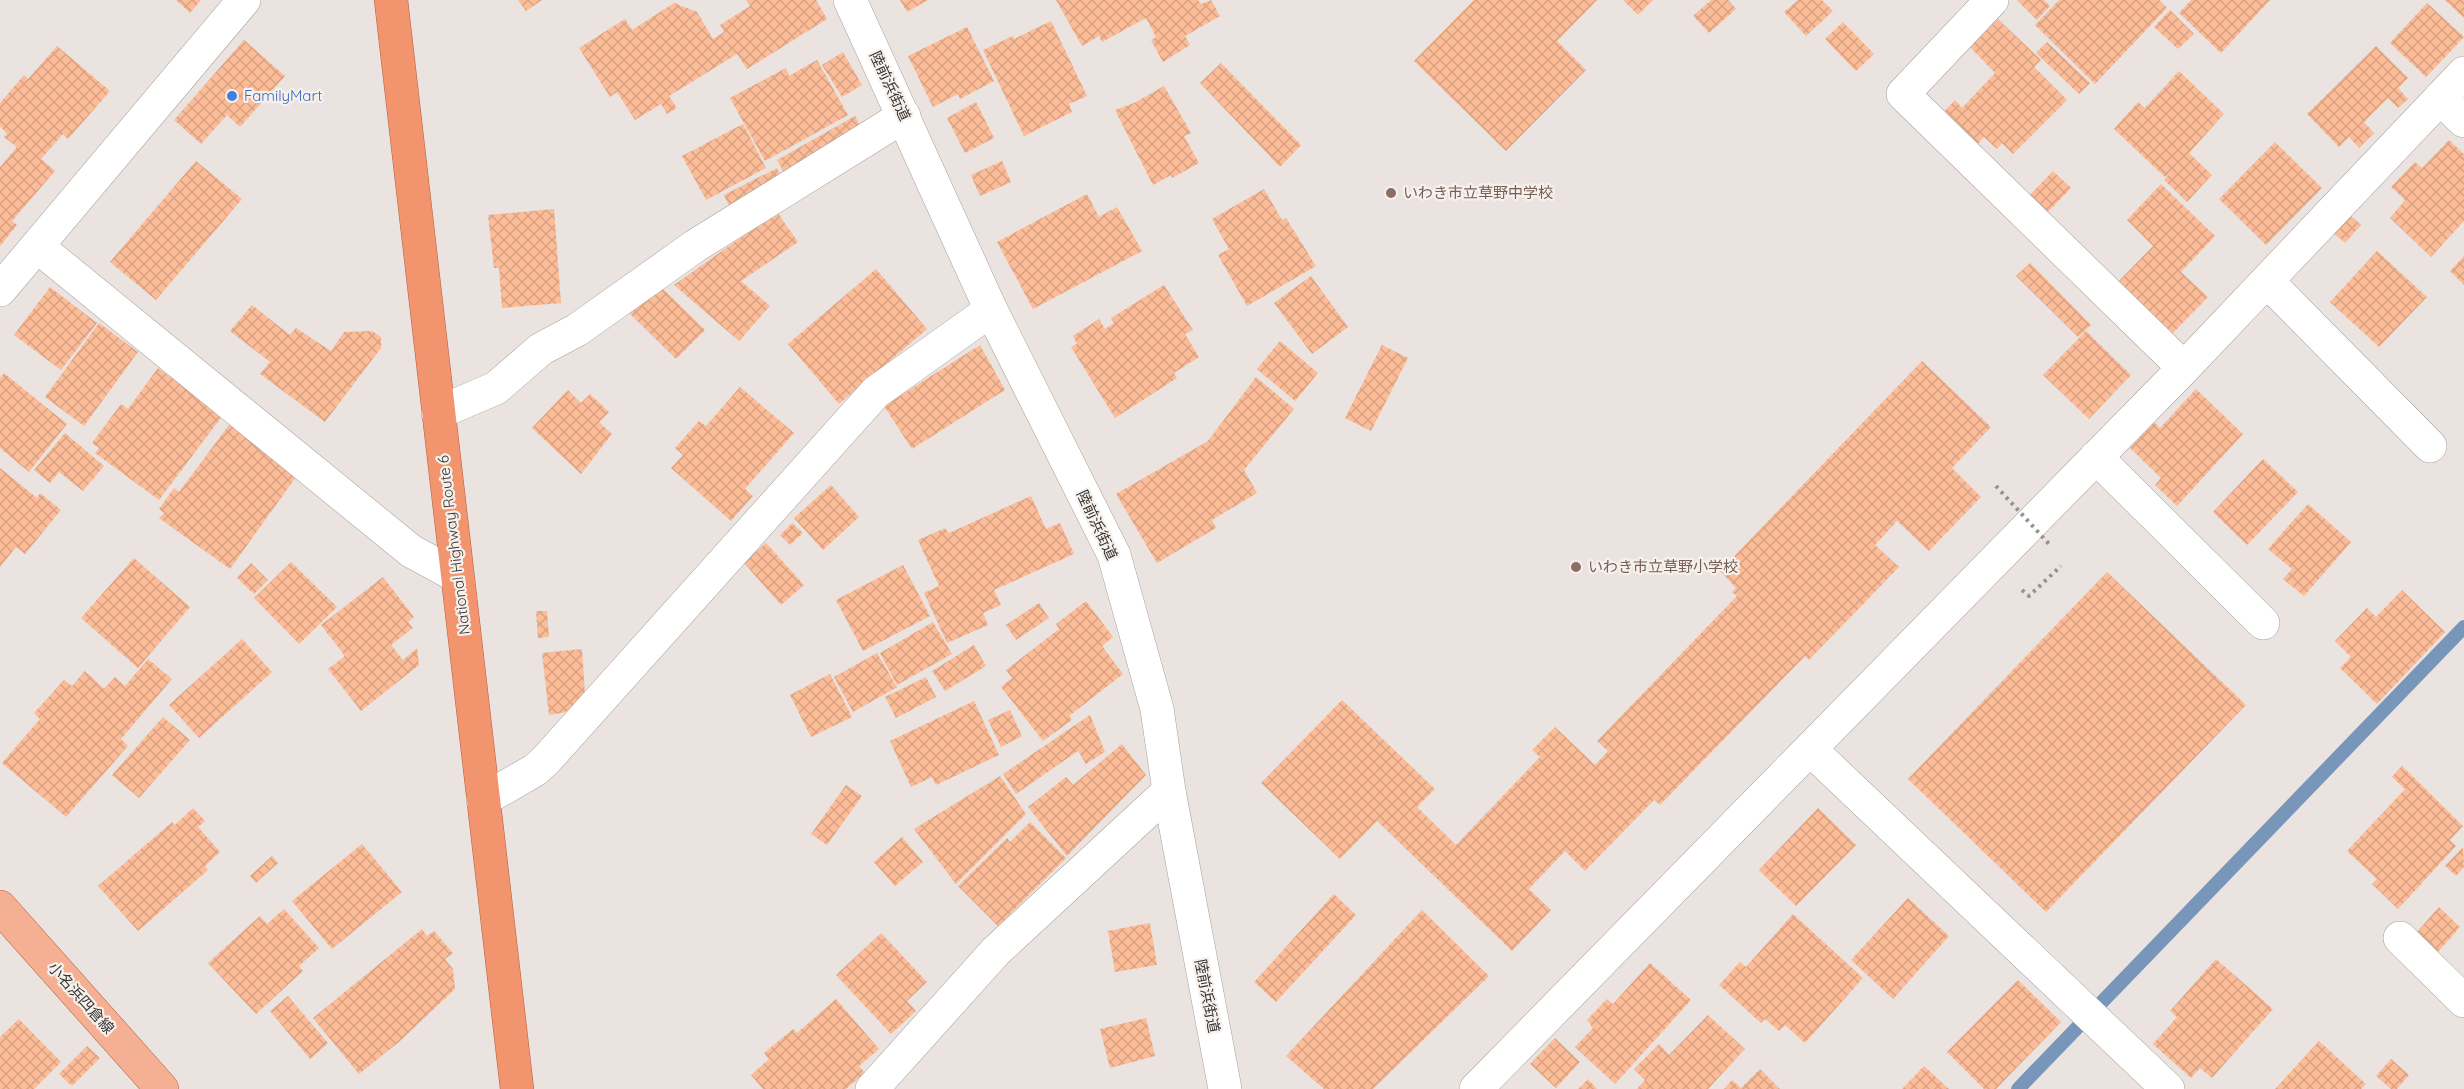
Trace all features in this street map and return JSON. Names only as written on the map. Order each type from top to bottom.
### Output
[{"type":"highway","name":"National Highway Route 6","points":[[391,0],[517,1089]]},
{"type":"main road","name":"小名浜四倉線","points":[[0,907],[162,1089]]},
{"type":"street","points":[[0,290],[244,0]]},
{"type":"street","name":"陸前浜街道","points":[[850,0],[991,310],[1114,555],[1157,709],[1169,791],[1225,1089]]},
{"type":"street","points":[[1992,0],[1903,94],[2184,368]]},
{"type":"street","points":[[1476,1089],[2184,368],[2464,73]]},
{"type":"street","points":[[2440,98],[2464,121]]},
{"type":"street","points":[[438,413],[496,388],[541,349],[577,330],[695,246],[904,116]]},
{"type":"street","points":[[38,247],[411,551],[457,576]]},
{"type":"street","points":[[2267,281],[2430,446]]},
{"type":"street","points":[[483,800],[535,770],[546,759],[876,392],[991,310]]},
{"type":"street","points":[[2096,457],[2263,623]]},
{"type":"street","points":[[1810,749],[2168,1089]]},
{"type":"street","points":[[872,1089],[996,951],[1169,791]]},
{"type":"street","points":[[2400,938],[2464,1001]]},
{"type":"path","points":[[1996,486],[2049,544]]},
{"type":"building","points":[[176,0],[201,0],[190,13]]},
{"type":"building","points":[[518,0],[542,0],[526,11]]},
{"type":"building","points":[[746,0],[816,0],[827,19],[747,69],[737,54],[669,96],[677,108],[667,114],[661,104],[635,120],[617,92],[610,97],[579,48],[625,19],[632,30],[674,3],[697,12],[713,39],[724,32],[720,25],[750,6]]},
{"type":"building","points":[[900,0],[928,0],[907,12]]},
{"type":"building","points":[[1056,0],[1198,0],[1201,4],[1211,0],[1220,16],[1185,36],[1190,45],[1163,62],[1151,40],[1156,37],[1146,18],[1102,42],[1099,36],[1082,46]]},
{"type":"building","points":[[1474,0],[1597,0],[1557,41],[1586,70],[1506,151],[1414,61]]},
{"type":"building","points":[[1623,0],[1653,0],[1638,15]]},
{"type":"building","points":[[1711,0],[1728,0],[1736,9],[1709,33],[1693,16]]},
{"type":"building","points":[[1798,0],[1822,0],[1833,11],[1806,36],[1784,12]]},
{"type":"building","points":[[2017,0],[2044,0],[2050,6],[2037,20]]},
{"type":"building","points":[[2059,0],[2159,0],[2167,8],[2095,84],[2035,25]]},
{"type":"building","points":[[2191,0],[2270,0],[2221,53],[2179,13]]},
{"type":"building","points":[[2445,0],[2464,0],[2464,18]]},
{"type":"building","points":[[2427,3],[2464,37],[2426,77],[2390,43]]},
{"type":"building","points":[[2170,10],[2194,34],[2178,49],[2154,27]]},
{"type":"building","points":[[1998,19],[2041,60],[2034,67],[2067,100],[2013,154],[2002,143],[1997,149],[1984,137],[1972,151],[1939,117],[1955,100],[1962,108],[1995,73],[1970,47]]},
{"type":"building","points":[[1051,21],[1087,96],[1069,104],[1072,112],[1024,136],[983,50],[1013,36],[1014,39]]},
{"type":"building","points":[[1843,22],[1874,54],[1856,71],[1825,39]]},
{"type":"building","points":[[967,27],[994,81],[960,99],[958,94],[933,107],[908,56]]},
{"type":"building","name":"FamilyMart","points":[[244,40],[285,76],[240,127],[227,115],[201,144],[174,120]]},
{"type":"building","points":[[2047,42],[2090,83],[2079,94],[2036,53]]},
{"type":"building","points":[[57,46],[110,91],[68,139],[63,134],[41,159],[55,171],[12,221],[17,225],[0,246],[0,167],[17,147],[4,137],[7,134],[0,126],[0,103],[24,75],[28,79]]},
{"type":"building","points":[[2376,46],[2408,78],[2398,88],[2408,99],[2398,108],[2388,98],[2364,122],[2374,133],[2359,148],[2349,137],[2339,147],[2307,114]]},
{"type":"building","points":[[843,52],[862,85],[842,97],[822,65]]},
{"type":"building","points":[[817,60],[848,115],[765,161],[730,98],[786,68],[789,76]]},
{"type":"building","points":[[1221,63],[1301,145],[1280,167],[1200,83]]},
{"type":"building","points":[[2179,71],[2224,114],[2189,153],[2212,175],[2187,202],[2164,180],[2171,172],[2165,177],[2114,129],[2138,102],[2145,108]]},
{"type":"building","points":[[1164,86],[1191,133],[1184,136],[1199,163],[1172,178],[1171,175],[1153,185],[1115,110],[1134,103]]},
{"type":"building","points":[[976,102],[994,138],[965,153],[947,118]]},
{"type":"building","points":[[855,116],[863,131],[786,176],[777,160]]},
{"type":"building","points":[[743,124],[766,168],[706,200],[682,156]]},
{"type":"building","points":[[2449,140],[2464,154],[2464,221],[2431,257],[2390,218],[2405,200],[2391,187],[2415,162],[2422,168]]},
{"type":"building","points":[[2275,142],[2322,188],[2266,245],[2219,199]]},
{"type":"building","points":[[196,161],[242,199],[156,300],[110,262]]},
{"type":"building","points":[[1002,161],[1011,182],[980,196],[971,175]]},
{"type":"building","points":[[777,168],[782,179],[729,206],[724,195]]},
{"type":"building","points":[[2053,171],[2071,188],[2043,217],[2025,200]]},
{"type":"building","points":[[2161,184],[2215,236],[2181,272],[2208,297],[2172,334],[2118,282],[2153,246],[2127,220]]},
{"type":"building","points":[[1264,189],[1282,220],[1286,218],[1316,266],[1247,306],[1218,255],[1229,249],[1212,219]]},
{"type":"building","points":[[1087,194],[1099,217],[1117,207],[1142,251],[1033,309],[997,242]]},
{"type":"building","points":[[554,209],[561,303],[502,308],[499,268],[494,268],[488,215]]},
{"type":"building","points":[[2344,210],[2361,225],[2345,243],[2327,227]]},
{"type":"building","points":[[777,212],[798,242],[741,281],[770,306],[739,341],[674,285]]},
{"type":"building","points":[[2377,251],[2427,297],[2379,347],[2330,302]]},
{"type":"building","points":[[2464,256],[2464,285],[2450,271]]},
{"type":"building","points":[[2030,263],[2091,325],[2078,337],[2016,276]]},
{"type":"building","points":[[876,269],[927,329],[839,404],[788,344]]},
{"type":"building","points":[[1311,276],[1348,327],[1312,354],[1274,303]]},
{"type":"building","points":[[658,284],[705,330],[676,359],[629,313]]},
{"type":"building","points":[[1164,285],[1193,330],[1185,334],[1199,357],[1174,373],[1177,378],[1115,418],[1071,347],[1077,344],[1073,336],[1099,319],[1105,329],[1114,323],[1111,318]]},
{"type":"building","points":[[50,287],[97,323],[61,370],[14,335]]},
{"type":"building","points":[[252,305],[290,335],[296,328],[331,351],[344,332],[372,331],[381,337],[381,348],[325,422],[260,374],[270,362],[230,331]]},
{"type":"building","points":[[99,323],[138,352],[84,426],[45,397]]},
{"type":"building","points":[[2086,331],[2131,375],[2089,419],[2043,375]]},
{"type":"building","points":[[1280,341],[1318,373],[1295,401],[1257,369]]},
{"type":"building","points":[[980,345],[1005,390],[912,449],[884,406]]},
{"type":"building","points":[[1382,345],[1408,358],[1371,431],[1345,418]]},
{"type":"building","points":[[1922,361],[1991,427],[1952,468],[1981,497],[1929,551],[1897,521],[1875,545],[1899,567],[1809,660],[1805,656],[1660,805],[1654,800],[1585,871],[1565,851],[1529,889],[1551,910],[1512,951],[1377,821],[1340,859],[1261,783],[1342,700],[1435,789],[1417,807],[1456,845],[1540,757],[1532,750],[1555,727],[1595,765],[1608,751],[1597,741],[1737,596],[1732,592],[1736,588],[1720,571]]},
{"type":"building","points":[[158,368],[223,415],[159,500],[95,453],[99,448],[92,443],[121,404],[128,409]]},
{"type":"building","points":[[4,373],[67,424],[29,472],[0,448],[0,378]]},
{"type":"building","points":[[1256,377],[1294,409],[1244,470],[1257,493],[1212,520],[1216,528],[1157,563],[1116,494],[1208,441]]},
{"type":"building","points":[[740,387],[794,433],[745,489],[753,496],[731,521],[671,468],[683,455],[675,448],[699,421],[706,426]]},
{"type":"building","points":[[2196,389],[2243,434],[2177,506],[2155,485],[2161,478],[2130,448],[2154,422],[2160,428]]},
{"type":"building","points":[[568,390],[581,403],[590,394],[609,412],[599,422],[612,434],[581,474],[532,428]]},
{"type":"building","points":[[232,421],[301,470],[230,569],[159,518],[164,513],[159,509],[174,488],[179,492]]},
{"type":"building","points":[[65,433],[104,466],[83,491],[59,472],[50,483],[34,470]]},
{"type":"building","points":[[2263,459],[2298,492],[2247,545],[2213,512]]},
{"type":"building","points":[[0,468],[37,498],[40,493],[61,510],[25,554],[16,547],[0,567]]},
{"type":"building","points":[[831,485],[859,517],[823,550],[794,518]]},
{"type":"building","points":[[1031,496],[1046,529],[1060,523],[1074,554],[994,590],[1001,605],[983,613],[988,625],[947,643],[924,593],[939,586],[918,540],[945,528],[949,533]]},
{"type":"building","points":[[2308,504],[2351,542],[2304,596],[2283,579],[2292,569],[2268,549]]},
{"type":"building","points":[[792,523],[803,533],[790,545],[780,535]]},
{"type":"building","points":[[766,543],[804,585],[781,605],[744,563]]},
{"type":"building","points":[[134,558],[190,607],[138,668],[81,618]]},
{"type":"building","points":[[291,562],[337,607],[299,644],[254,598]]},
{"type":"building","points":[[251,563],[268,580],[254,594],[237,578]]},
{"type":"building","points":[[903,565],[930,616],[863,651],[836,600]]},
{"type":"building","points":[[2107,572],[2246,705],[2046,912],[1908,779]]},
{"type":"building","points":[[383,577],[414,617],[408,622],[413,628],[391,645],[403,660],[417,648],[419,665],[361,711],[328,669],[345,656],[321,625]]},
{"type":"building","points":[[2402,590],[2445,632],[2377,704],[2340,668],[2351,657],[2335,641],[2367,608],[2376,617]]},
{"type":"building","points":[[1086,601],[1113,637],[1102,646],[1123,674],[1069,716],[1072,720],[1043,741],[1001,687],[1012,678],[1006,670],[1059,629],[1056,624]]},
{"type":"building","points":[[1039,603],[1049,618],[1016,640],[1006,625]]},
{"type":"building","points":[[536,611],[547,611],[549,637],[538,638]]},
{"type":"building","points":[[933,622],[952,654],[897,685],[880,653]]},
{"type":"building","points":[[242,639],[272,672],[199,738],[169,705]]},
{"type":"building","points":[[974,645],[986,666],[945,691],[932,671]]},
{"type":"building","points":[[582,649],[586,709],[549,715],[542,653]]},
{"type":"building","points":[[877,653],[897,687],[853,712],[834,677]]},
{"type":"building","points":[[148,659],[172,679],[121,739],[128,746],[66,817],[2,763],[40,719],[34,713],[64,680],[72,686],[85,671],[104,689],[115,677],[125,686]]},
{"type":"building","points":[[830,674],[852,717],[811,737],[790,695]]},
{"type":"building","points":[[926,677],[936,697],[896,718],[885,697]]},
{"type":"building","points":[[974,701],[999,755],[936,785],[932,777],[911,787],[890,741]]},
{"type":"building","points":[[1010,710],[1022,736],[1001,747],[988,720]]},
{"type":"building","points":[[1090,715],[1105,752],[1086,764],[1078,751],[1016,794],[1003,774]]},
{"type":"building","points":[[163,717],[190,740],[139,798],[112,775]]},
{"type":"building","points":[[1122,744],[1146,775],[1067,856],[1028,807],[1066,777],[1073,785]]},
{"type":"building","points":[[2402,766],[2463,826],[2450,840],[2456,846],[2398,909],[2372,884],[2377,879],[2347,851],[2405,789],[2392,777]]},
{"type":"building","points":[[1000,776],[1026,814],[956,884],[914,829]]},
{"type":"building","points":[[846,785],[862,796],[827,845],[811,834]]},
{"type":"building","points":[[193,808],[205,821],[198,827],[220,852],[205,866],[208,870],[138,931],[98,886],[172,822],[175,825]]},
{"type":"building","points":[[1818,808],[1856,845],[1796,906],[1759,870]]},
{"type":"building","points":[[1030,822],[1066,858],[998,926],[958,886],[1007,838],[1010,842]]},
{"type":"building","points":[[902,837],[923,862],[895,886],[874,862]]},
{"type":"building","points":[[362,844],[402,892],[332,949],[292,901]]},
{"type":"building","points":[[2463,847],[2464,867],[2456,876],[2445,866]]},
{"type":"building","points":[[272,856],[278,863],[256,883],[250,876]]},
{"type":"building","points":[[1334,894],[1356,915],[1276,1002],[1254,982]]},
{"type":"building","points":[[1908,898],[1949,936],[1893,999],[1851,960]]},
{"type":"building","points":[[2439,907],[2460,927],[2438,952],[2417,932]]},
{"type":"building","points":[[284,909],[319,948],[299,966],[303,971],[256,1014],[208,963],[260,916],[267,924]]},
{"type":"building","points":[[1422,910],[1489,976],[1373,1089],[1324,1089],[1286,1056]]},
{"type":"building","points":[[1793,914],[1863,978],[1805,1043],[1785,1025],[1779,1031],[1765,1019],[1761,1023],[1719,985],[1740,962],[1746,967]]},
{"type":"building","points":[[1150,923],[1157,965],[1115,972],[1108,931]]},
{"type":"building","points":[[422,929],[427,936],[434,931],[453,953],[445,959],[453,969],[455,989],[399,1042],[359,1074],[313,1018]]},
{"type":"building","points":[[881,933],[927,982],[907,1001],[916,1011],[891,1034],[836,975]]},
{"type":"building","points":[[2216,959],[2273,1009],[2212,1078],[2200,1068],[2191,1078],[2153,1044],[2177,1017],[2170,1011]]},
{"type":"building","points":[[1650,963],[1691,1000],[1615,1084],[1575,1047],[1593,1028],[1587,1020],[1607,999],[1613,1004]]},
{"type":"building","points":[[2018,980],[2061,1022],[1996,1089],[1984,1089],[1947,1052]]},
{"type":"building","points":[[288,996],[328,1043],[310,1059],[270,1011]]},
{"type":"building","points":[[836,999],[879,1049],[859,1066],[865,1073],[846,1089],[763,1089],[751,1075],[769,1059],[764,1053],[793,1029],[797,1033]]},
{"type":"building","points":[[1708,1015],[1745,1049],[1708,1089],[1637,1089],[1645,1080],[1634,1069],[1659,1044],[1669,1055]]},
{"type":"building","points":[[1146,1018],[1155,1056],[1110,1068],[1100,1029]]},
{"type":"building","points":[[19,1019],[61,1062],[34,1089],[0,1089],[0,1037]]},
{"type":"building","points":[[1555,1038],[1580,1062],[1556,1088],[1530,1064]]},
{"type":"building","points":[[2319,1041],[2366,1084],[2361,1089],[2275,1089]]},
{"type":"building","points":[[87,1046],[100,1058],[72,1086],[59,1074]]},
{"type":"building","points":[[2391,1059],[2409,1075],[2397,1089],[2391,1089],[2376,1076]]},
{"type":"building","points":[[1924,1066],[1949,1089],[1902,1089]]},
{"type":"building","points":[[1760,1069],[1780,1089],[1724,1089],[1732,1080],[1741,1088]]},
{"type":"building","points":[[1588,1079],[1597,1089],[1578,1089]]},
{"type":"waterway","points":[[2018,1089],[2464,627]]},
{"type":"place","name":"FamilyMart","points":[[232,96]]},
{"type":"place","name":"いわき市立草野中学校","points":[[1391,193]]},
{"type":"place","name":"いわき市立草野小学校","points":[[1576,567]]}]
